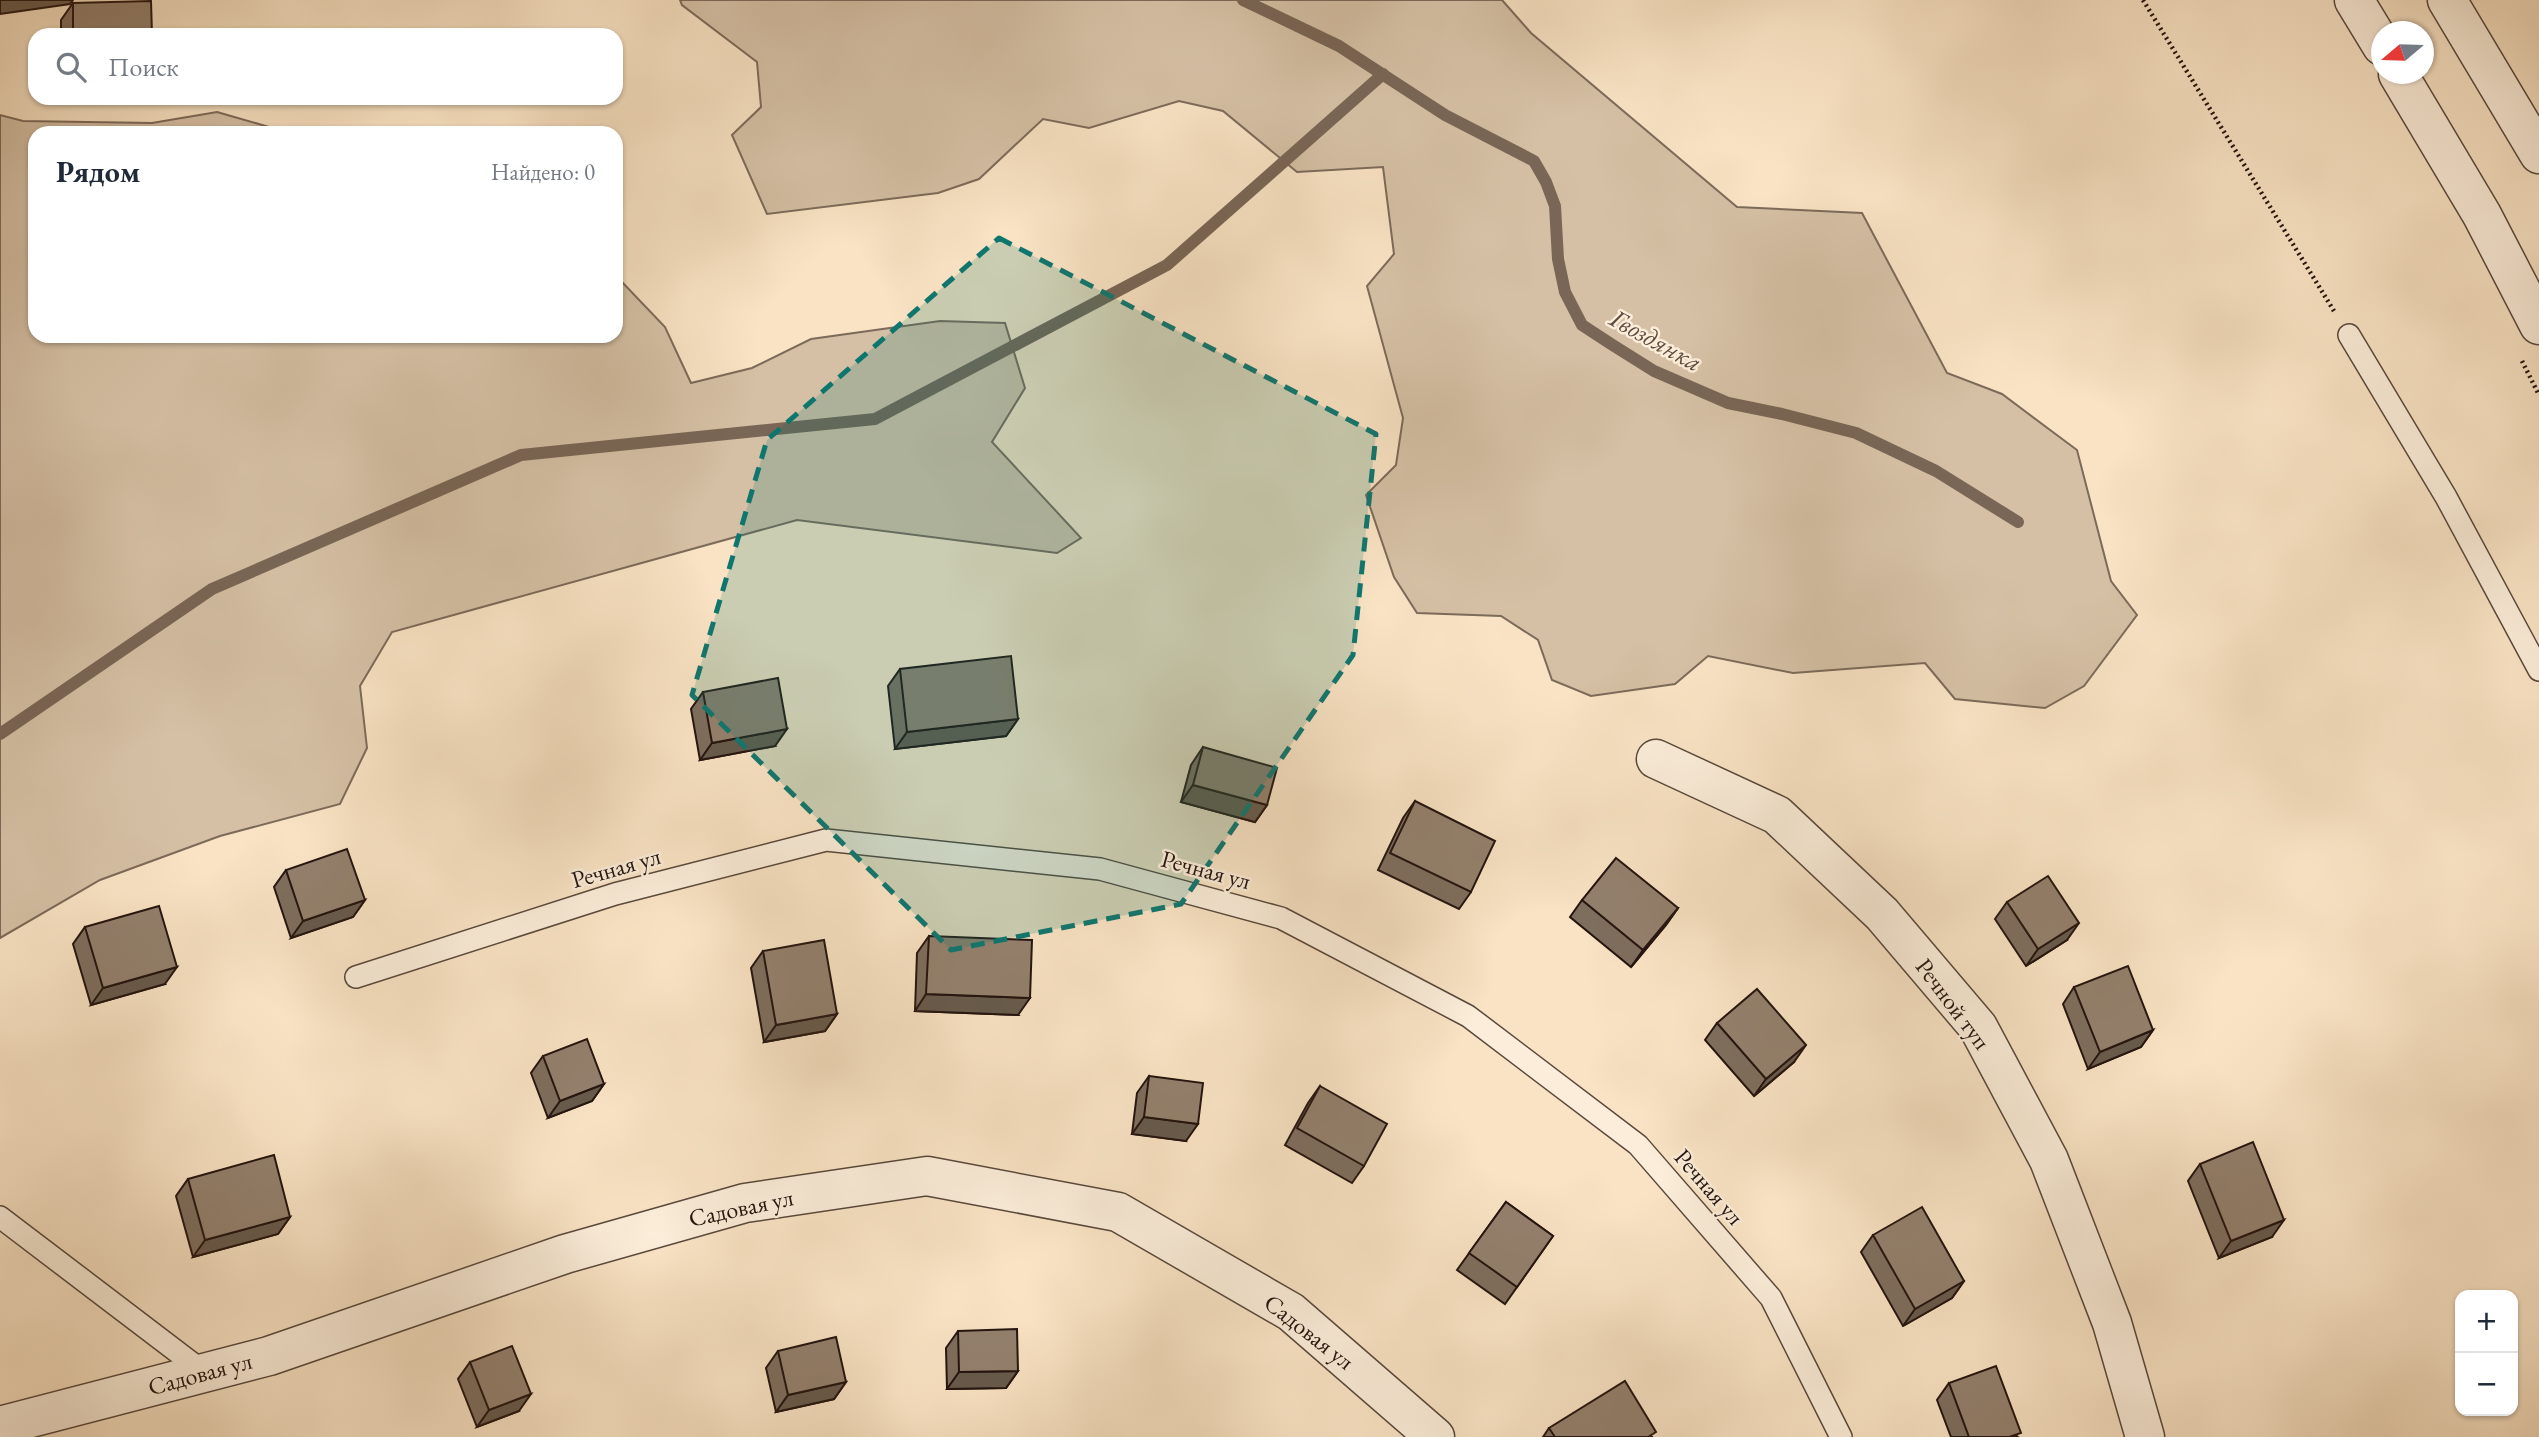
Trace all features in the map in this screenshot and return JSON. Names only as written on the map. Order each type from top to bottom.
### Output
[{"type":"street","points":[[2354,0],[2371,28]]},
{"type":"street","points":[[2447,0],[2539,154]]},
{"type":"street","points":[[2404,84],[2482,215],[2539,325]]},
{"type":"street","name":"Речной туп","points":[[1656,759],[1776,815],[1882,914],[1978,1027],[2049,1160],[2112,1323],[2145,1437]]},
{"type":"street","name":"Садовая ул","points":[[0,1426],[269,1356],[565,1254],[745,1203],[927,1176],[1118,1212],[1291,1312],[1435,1437]]},
{"type":"lane","points":[[2349,335],[2446,497],[2539,670]]},
{"type":"lane","name":"Речная ул","points":[[356,976],[615,894],[826,840],[1100,869],[1281,918],[1468,1016],[1638,1145],[1771,1298],[1842,1437]]},
{"type":"lane","points":[[0,1217],[205,1373]]},
{"type":"path","points":[[2143,0],[2349,335]]},
{"type":"highlighted area","points":[[999,238],[1376,434],[1353,655],[1181,904],[951,950],[692,695],[767,440]]},
{"type":"shaded area","points":[[680,0],[1502,0],[1531,33],[1737,207],[1862,213],[1947,373],[2002,394],[2077,450],[2111,581],[2137,615],[2084,686],[2045,708],[1955,699],[1925,663],[1793,673],[1708,656],[1675,684],[1591,696],[1552,680],[1538,640],[1501,616],[1417,613],[1394,577],[1366,495],[1396,465],[1403,418],[1367,286],[1394,254],[1383,167],[1297,172],[1223,111],[1179,101],[1089,128],[1043,119],[979,179],[938,193],[767,214],[732,135],[761,107],[757,62],[682,5]]},
{"type":"shaded area","points":[[217,112],[266,126],[28,126],[28,343],[623,343],[623,283],[665,327],[691,383],[752,368],[811,339],[940,321],[1005,323],[1025,388],[992,442],[1081,538],[1057,553],[797,520],[392,632],[360,686],[367,748],[340,804],[220,836],[100,880],[0,938],[0,115],[23,121],[152,123]]},
{"type":"building","points":[[151,1],[152,28],[73,28],[73,3]]},
{"type":"building","points":[[1011,656],[1018,719],[907,732],[900,669]]},
{"type":"building","points":[[778,678],[787,729],[712,743],[703,692]]},
{"type":"building","points":[[1203,747],[1277,768],[1267,805],[1193,785]]},
{"type":"building","points":[[1415,801],[1495,841],[1471,892],[1390,853]]},
{"type":"building","points":[[347,849],[365,900],[303,921],[286,870]]},
{"type":"building","points":[[1616,858],[1678,908],[1643,950],[1582,900]]},
{"type":"building","points":[[2048,876],[2079,923],[2038,949],[2007,902]]},
{"type":"building","points":[[159,906],[177,967],[103,988],[85,927]]},
{"type":"building","points":[[929,936],[1032,940],[1030,998],[926,994]]},
{"type":"building","points":[[824,940],[837,1014],[776,1025],[763,951]]},
{"type":"building","points":[[2128,966],[2153,1030],[2100,1052],[2074,987]]},
{"type":"building","points":[[1757,989],[1806,1045],[1766,1079],[1717,1023]]},
{"type":"building","points":[[587,1039],[604,1084],[560,1101],[543,1056]]},
{"type":"building","points":[[1149,1076],[1203,1083],[1198,1124],[1144,1117]]},
{"type":"building","points":[[1320,1086],[1387,1124],[1364,1166],[1297,1128]]},
{"type":"building","points":[[2253,1142],[2284,1220],[2231,1241],[2200,1164]]},
{"type":"building","points":[[274,1155],[290,1217],[205,1240],[188,1179]]},
{"type":"building","points":[[1506,1202],[1553,1236],[1517,1287],[1469,1253]]},
{"type":"building","points":[[1922,1207],[1964,1281],[1915,1309],[1873,1235]]},
{"type":"building","points":[[1017,1329],[1018,1371],[959,1372],[958,1331]]},
{"type":"building","points":[[836,1337],[846,1382],[788,1395],[778,1351]]},
{"type":"building","points":[[512,1346],[531,1394],[489,1410],[470,1362]]},
{"type":"building","points":[[1996,1366],[2021,1433],[2009,1437],[1969,1437],[1949,1383]]},
{"type":"building","points":[[1625,1381],[1656,1432],[1648,1437],[1555,1437],[1549,1428]]},
{"type":"waterway","name":"Гвоздянка","points":[[1243,0],[1339,46],[1445,115],[1534,161],[1555,206],[1558,259],[1565,292],[1582,325],[1654,371],[1728,403],[1856,433],[1936,471],[2018,522]]},
{"type":"waterway","points":[[0,734],[212,589],[521,455],[875,419],[1167,265],[1383,74]]}]
